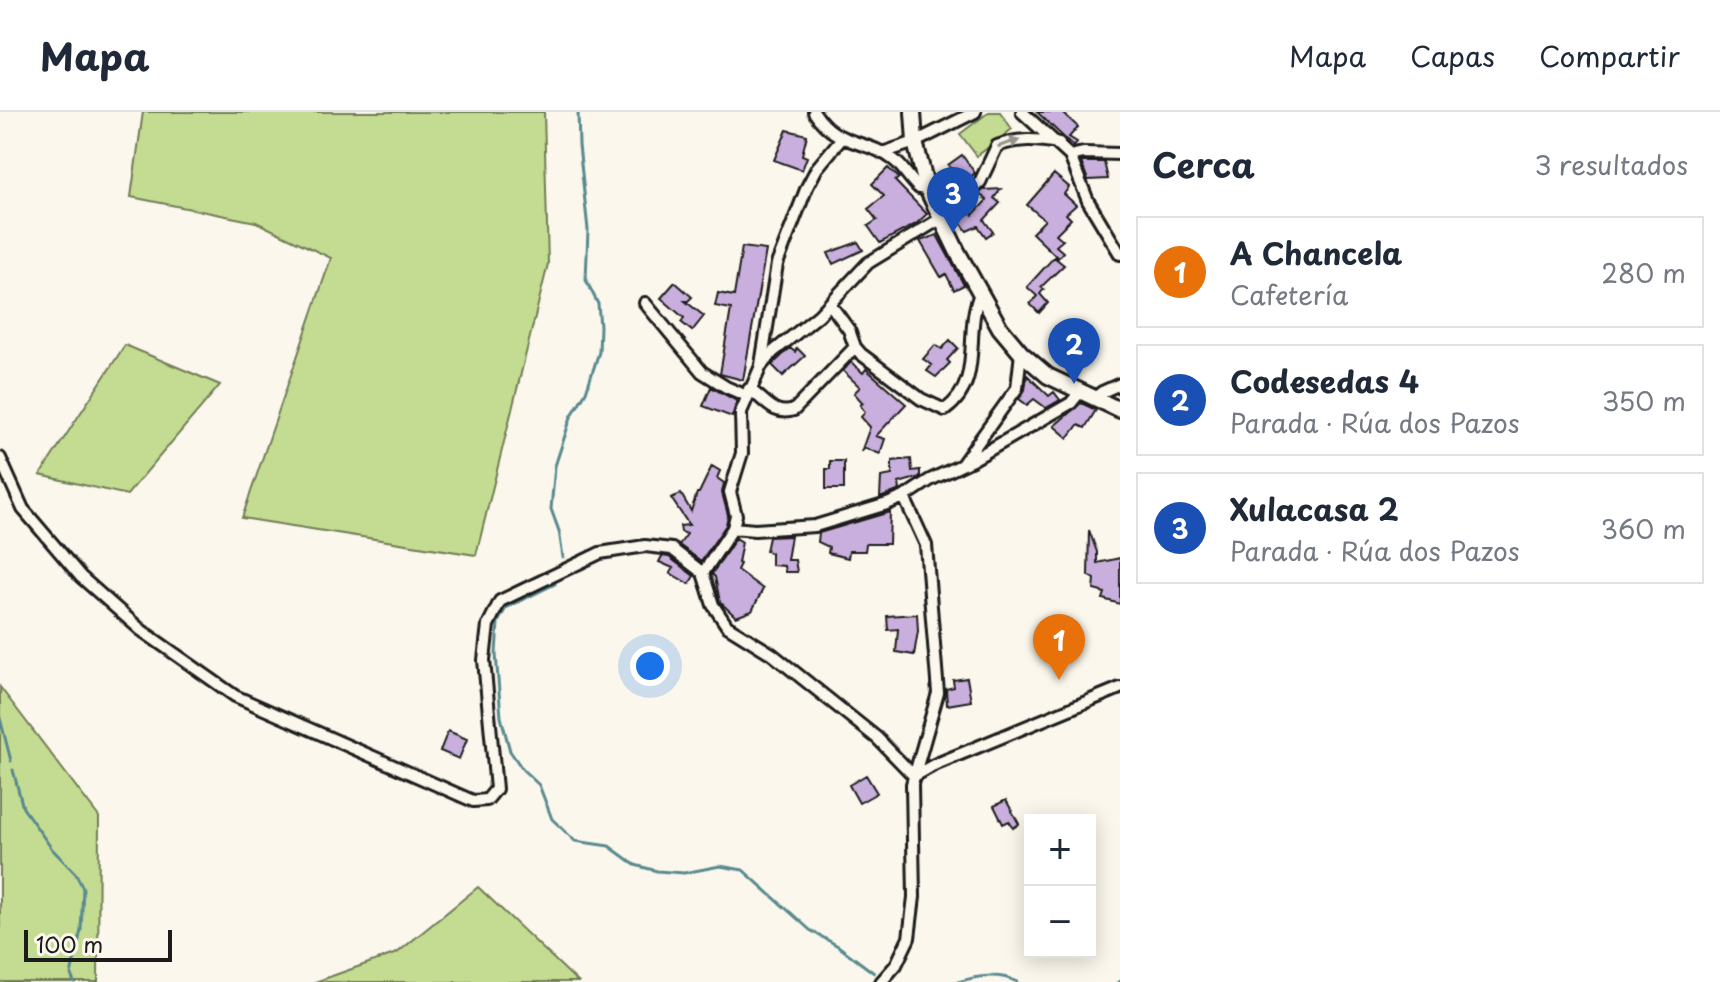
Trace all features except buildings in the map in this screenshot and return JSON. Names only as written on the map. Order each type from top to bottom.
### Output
[{"type":"street","points":[[814,112],[823,126],[842,138],[895,160],[919,188],[927,189]]},
{"type":"street","points":[[913,112],[915,142],[927,189],[940,219],[1000,328],[1021,353],[1048,376],[1120,410]]},
{"type":"street","points":[[882,153],[915,142],[975,112]]},
{"type":"street","points":[[1022,112],[1070,156],[1088,201],[1120,254]]},
{"type":"street","points":[[761,366],[777,264],[817,168],[842,138]]},
{"type":"street","points":[[703,573],[733,528],[736,515],[730,492],[742,453],[741,412],[761,366],[830,304],[868,263],[940,219],[980,182],[997,146],[1034,138],[1059,143]]},
{"type":"street","points":[[1070,156],[1083,153],[1120,154]]},
{"type":"street","points":[[830,304],[849,330],[861,354],[921,399],[945,410],[960,393],[970,374],[974,307],[980,294]]},
{"type":"street","points":[[645,303],[702,372],[726,387],[748,393],[784,413],[794,410],[855,347]]},
{"type":"street","points":[[963,463],[1017,388],[1021,353]]},
{"type":"street","points":[[733,528],[755,530],[815,526],[904,497],[1071,403],[1120,384]]},
{"type":"street","points":[[0,458],[23,509],[81,577],[141,630],[235,696],[473,801],[487,800],[496,789],[484,660],[488,625],[500,601],[600,553],[645,546],[672,549],[703,573],[713,605],[727,626],[772,654],[829,699],[877,738],[914,776]]},
{"type":"street","points":[[881,982],[904,952],[912,920],[914,776],[938,693],[926,545],[904,497]]},
{"type":"street","points":[[914,776],[1120,688]]},
{"type":"green space","points":[[143,112],[544,112],[548,264],[476,555],[242,518],[331,258],[256,222],[131,197]]},
{"type":"green space","points":[[989,112],[1000,112],[1012,129],[977,156],[960,134]]},
{"type":"green space","points":[[125,345],[220,385],[127,495],[40,475]]},
{"type":"green space","points":[[0,687],[99,817],[98,982],[0,982]]},
{"type":"green space","points":[[478,887],[578,982],[315,982],[397,953]]},
{"type":"waterway","points":[[563,557],[559,531],[551,509],[555,466],[571,417],[586,392],[599,352],[600,326],[598,304],[586,280],[588,230],[578,112]]},
{"type":"waterway","points":[[555,584],[506,608],[498,622],[496,654],[501,717],[510,751],[523,770],[539,785],[552,819],[575,841],[609,846],[635,865],[657,871],[684,873],[720,866],[743,870],[810,930],[874,973]]},
{"type":"waterway","points":[[0,718],[11,761]]},
{"type":"waterway","points":[[13,770],[23,808],[52,849],[76,874],[83,888],[81,930],[71,975],[74,982]]},
{"type":"waterway","points":[[958,982],[988,976],[1017,982]]},
{"type":"place","name":"Xulacasa 2","points":[[953,233]]},
{"type":"place","name":"Codesedas 4","points":[[1074,384]]},
{"type":"place","name":"A Chancela","points":[[1059,680]]}]
